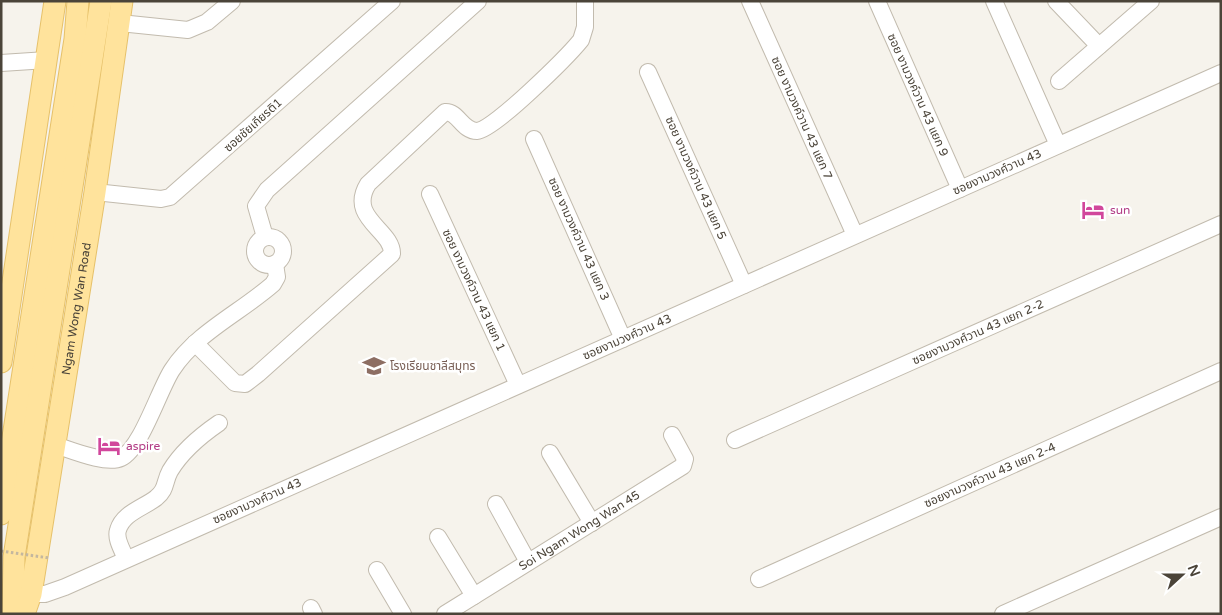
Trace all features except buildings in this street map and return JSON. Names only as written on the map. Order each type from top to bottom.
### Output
[{"type":"main road","points":[[1,362],[55,1]]},
{"type":"main road","name":"Ngam Wong Wan Road","points":[[13,614],[19,463],[75,39],[78,1]]},
{"type":"main road","name":"Ngam Wong Wan Road","points":[[1,514],[19,463],[101,1]]},
{"type":"main road","name":"Ngam Wong Wan Road","points":[[24,614],[31,594],[55,445],[122,1]]},
{"type":"street","points":[[120,23],[188,30],[207,22],[232,1]]},
{"type":"street","name":"ซอยชัยเกียรติ1","points":[[94,192],[160,199],[170,197],[392,1]]},
{"type":"street","points":[[55,445],[105,460],[118,459],[127,455],[142,431],[172,370],[195,343],[274,284],[277,277],[275,264],[263,264],[256,257],[256,244],[265,237],[256,206],[267,190],[478,1]]},
{"type":"street","points":[[195,343],[225,375],[238,385],[249,382],[392,254],[389,245],[364,208],[363,196],[368,184],[445,112],[452,113],[467,128],[475,131],[491,125],[506,113],[581,40],[585,27],[585,1]]},
{"type":"street","name":"ซอย งามวงค์วาน 43 แยก 7","points":[[750,1],[855,235]]},
{"type":"street","name":"ซอย งามวงค์วาน 43 แยก 9","points":[[877,1],[960,189]]},
{"type":"street","points":[[994,1],[1058,145]]},
{"type":"street","points":[[1056,1],[1099,46]]},
{"type":"street","points":[[1059,80],[1152,1]]},
{"type":"street","points":[[1,63],[47,60]]},
{"type":"street","name":"ซอย งามวงค์วาน 43 แยก 5","points":[[648,72],[744,285]]},
{"type":"street","name":"ซอยงามวงศ์วาน 43","points":[[31,594],[46,594],[65,587],[1221,73]]},
{"type":"street","name":"ซอย งามวงค์วาน 43 แยก 3","points":[[534,139],[623,339]]},
{"type":"street","name":"ซอย งามวงค์วาน 43 แยก 1","points":[[430,194],[518,385]]},
{"type":"street","name":"ซอยงามวงศ์วาน 43 แยก 2-2","points":[[735,440],[1221,224]]},
{"type":"street","name":"ซอยงามวงค์วาน 43 แยก 2-4","points":[[758,579],[1221,370]]},
{"type":"street","points":[[126,559],[117,538],[117,531],[124,520],[155,498],[166,487],[169,473],[182,455],[196,440],[219,422]]},
{"type":"street","name":"Soi Ngam Wong Wan 45","points":[[445,614],[683,466],[684,458],[672,435]]},
{"type":"street","points":[[550,453],[592,522]]},
{"type":"street","points":[[496,504],[528,562]]},
{"type":"street","points":[[1003,614],[1021,610],[1221,517]]},
{"type":"street","points":[[438,537],[474,596]]},
{"type":"street","points":[[378,570],[403,614]]},
{"type":"path","points":[[1,551],[49,558]]},
{"type":"place","name":"sun","points":[[1093,210]]},
{"type":"place","name":"โรงเรียนชาลีสมุทร","points":[[374,366]]},
{"type":"place","name":"aspire","points":[[109,446]]}]
